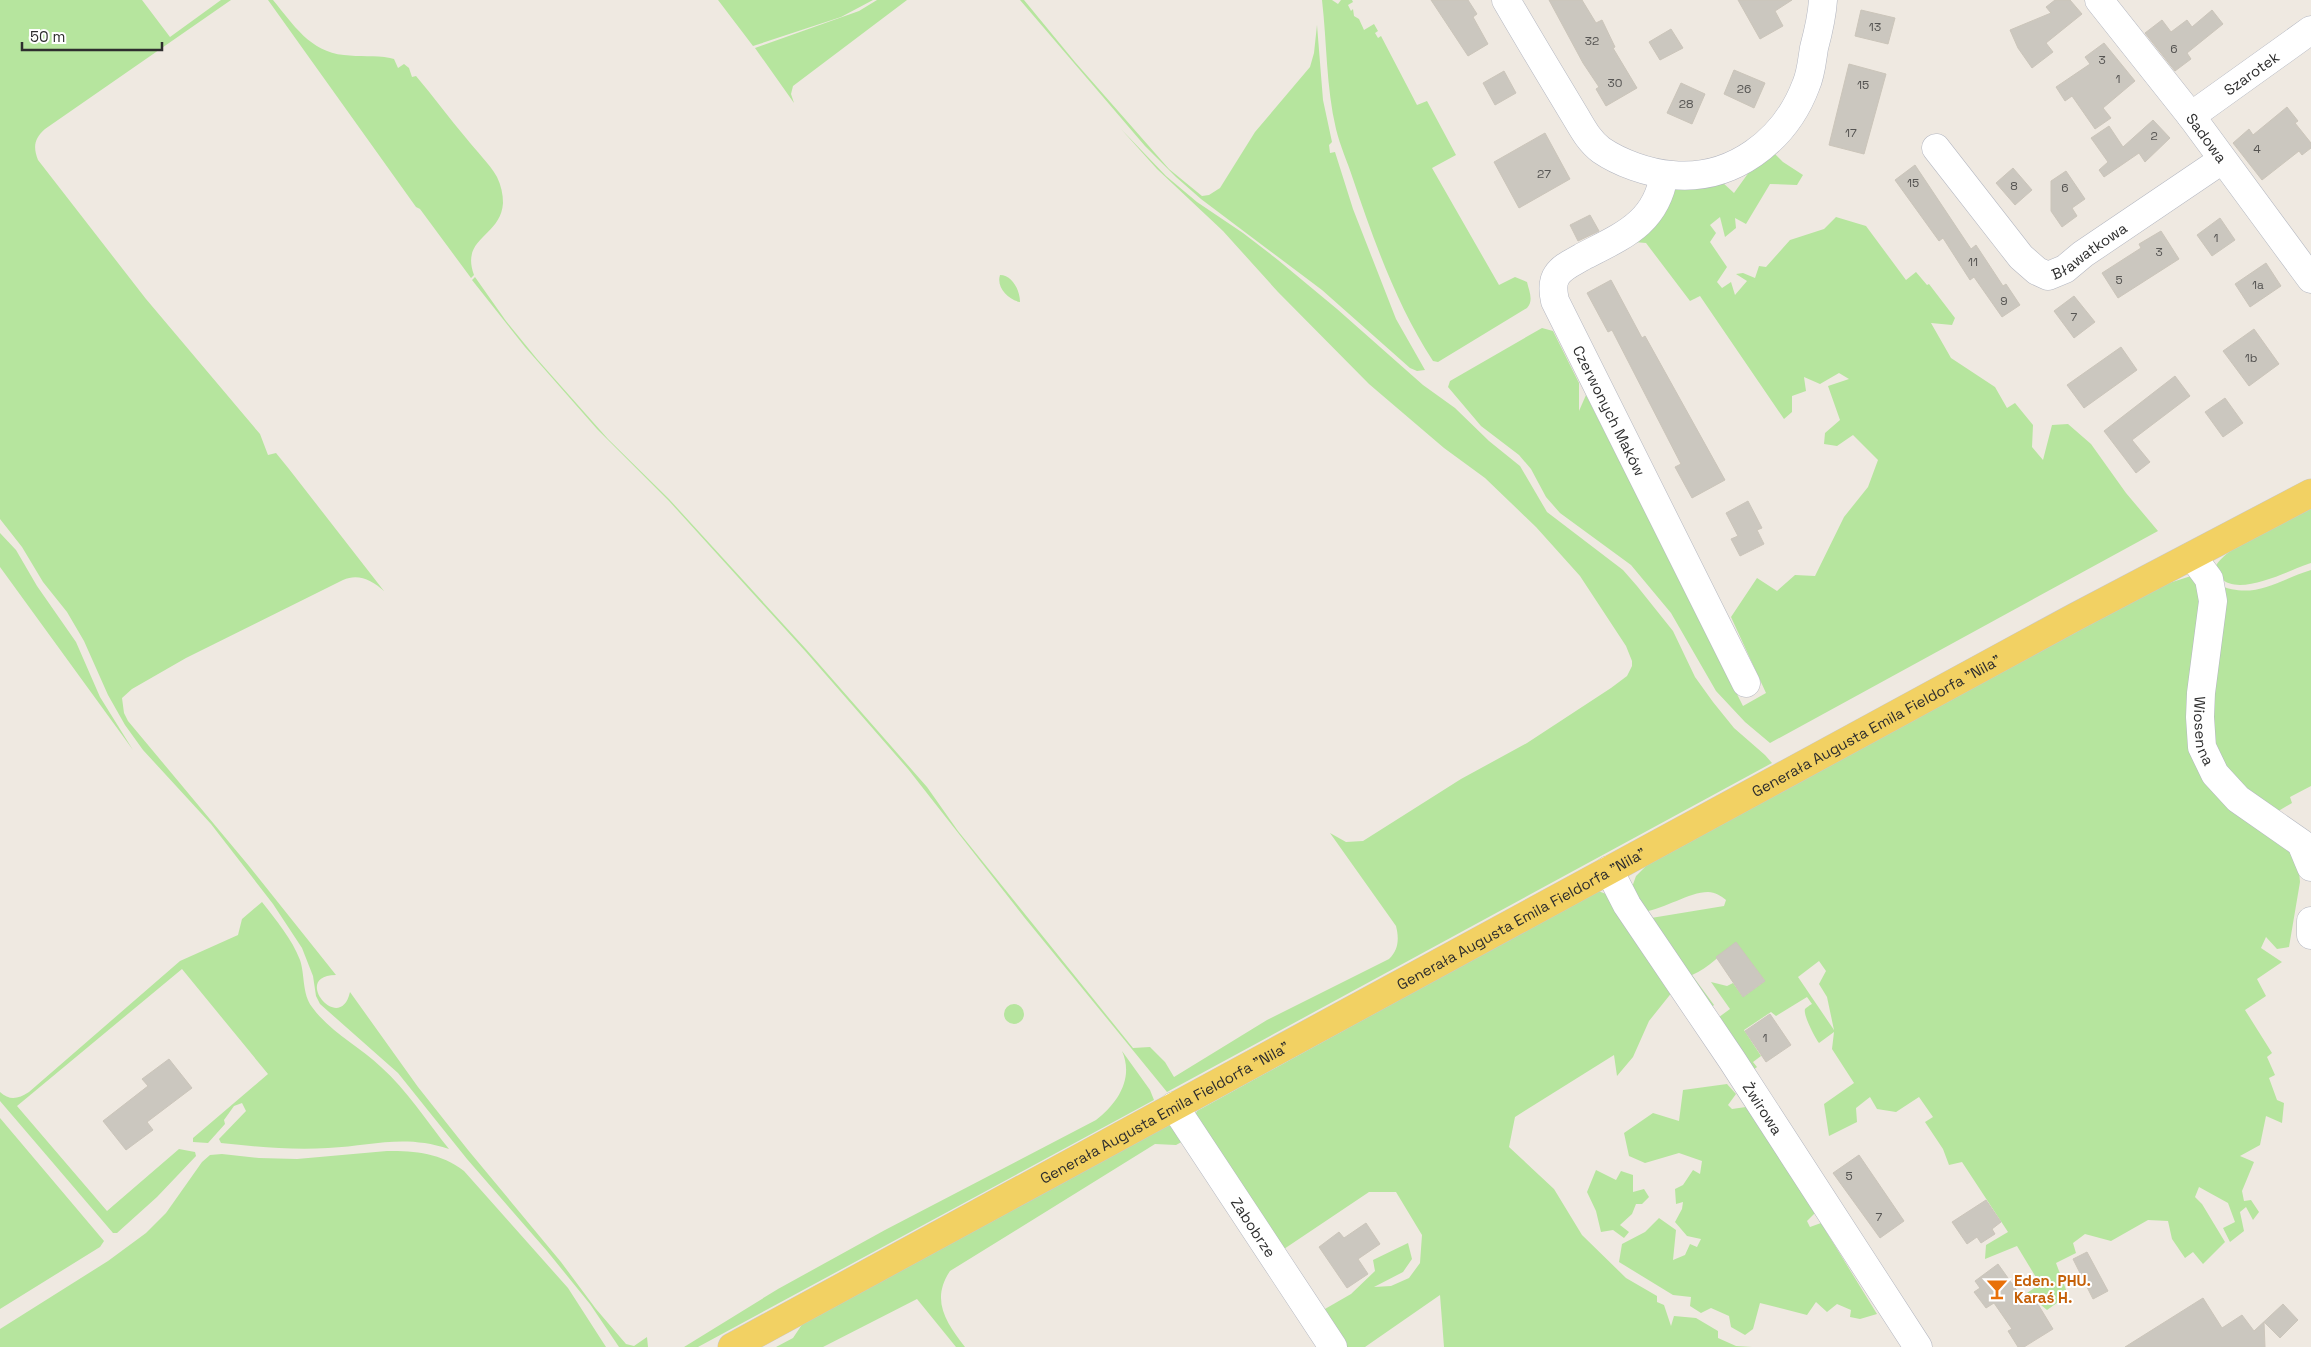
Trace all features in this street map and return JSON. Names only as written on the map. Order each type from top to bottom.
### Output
[{"type":"main road","name":"Generała Augusta Emila Fieldorfa \"Nila\"","points":[[732,1347],[2075,617],[2311,493]]},
{"type":"street","points":[[1506,0],[1553,82],[1587,136],[1600,149],[1615,158],[1664,175],[1700,176],[1719,172],[1738,164],[1772,139],[1794,108],[1806,85],[1823,0]]},
{"type":"street","name":"Sadowa","points":[[2099,0],[2191,116],[2311,279]]},
{"type":"street","name":"Szarotek","points":[[2191,116],[2311,30]]},
{"type":"street","name":"Bławatkowa","points":[[1936,148],[2021,257],[2037,271],[2048,276],[2065,269],[2083,254],[2222,160]]},
{"type":"street","name":"Czerwonych Maków","points":[[1664,175],[1658,199],[1642,222],[1626,234],[1572,263],[1557,275],[1554,287],[1555,301],[1746,683]]},
{"type":"street","name":"Wiosenna","points":[[2192,556],[2209,580],[2213,601],[2200,717],[2202,747],[2215,774],[2238,799],[2301,843],[2311,867]]},
{"type":"street","name":"Żwirowa","points":[[1609,870],[1627,905],[1737,1068],[1918,1347]]},
{"type":"street","points":[[2311,921],[2311,935]]},
{"type":"street","name":"Zabobrze","points":[[1174,1106],[1333,1347]]},
{"type":"green space","points":[[0,0],[142,0],[170,37],[221,0],[231,0],[45,129],[37,140],[35,147],[36,155],[146,299],[260,434],[268,455],[276,453],[384,591],[365,579],[354,577],[343,580],[186,658],[132,689],[122,698],[124,713],[128,721],[249,866],[336,975],[323,978],[317,984],[322,1000],[329,1006],[337,1008],[345,1004],[350,992],[418,1087],[561,1262],[596,1309],[626,1344],[634,1346],[647,1337],[648,1347],[619,1347],[590,1304],[467,1159],[398,1073],[320,1004],[316,996],[313,976],[302,948],[273,904],[211,824],[143,750],[125,725],[108,695],[84,641],[67,612],[43,582],[22,547],[0,519]]},
{"type":"green space","points":[[268,0],[273,0],[295,27],[321,49],[344,55],[394,59],[398,68],[404,64],[409,68],[412,77],[416,76],[490,167],[500,183],[503,203],[501,214],[496,223],[476,244],[472,252],[471,262],[474,275],[471,278],[420,209],[416,207]]},
{"type":"green space","points":[[718,0],[873,0],[841,17],[753,46]]},
{"type":"green space","points":[[877,0],[907,0],[793,86],[791,94],[794,103],[755,48],[859,11]]},
{"type":"green space","points":[[1020,0],[1024,0],[1075,62],[1169,169],[1202,196],[1209,195],[1220,188],[1255,132],[1310,67],[1314,53],[1317,25],[1323,100],[1332,142],[1329,145],[1330,153],[1335,152],[1353,209],[1396,319],[1425,370],[1417,371],[1410,368],[1322,290],[1201,199],[1176,177],[1145,146]]},
{"type":"green space","points":[[1322,0],[1332,0],[1338,4],[1341,0],[1352,0],[1353,2],[1348,5],[1351,11],[1353,9],[1354,16],[1359,19],[1364,30],[1374,24],[1378,31],[1375,33],[1378,38],[1381,36],[1417,105],[1427,101],[1456,155],[1432,168],[1499,285],[1515,277],[1527,282],[1531,299],[1527,308],[1438,362],[1433,361],[1397,296],[1378,249],[1340,142],[1330,97]]},
{"type":"green space","points":[[1121,129],[1166,176],[1197,202],[1243,233],[1278,260],[1423,385],[1455,408],[1489,441],[1520,466],[1547,512],[1623,570],[1637,586],[1673,631],[1695,677],[1713,702],[1734,728],[1772,763],[1167,1092],[1024,917],[908,769],[806,652],[669,501],[597,429],[525,347],[472,280],[475,277],[506,321],[537,359],[608,439],[669,499],[805,648],[927,787],[958,831],[1133,1048],[1150,1047],[1165,1062],[1174,1077],[1267,1020],[1389,959],[1395,952],[1398,939],[1396,926],[1330,833],[1346,842],[1363,841],[1461,779],[1527,743],[1611,688],[1627,676],[1632,666],[1632,661],[1626,646],[1580,576],[1536,527],[1485,478],[1444,448],[1369,384],[1278,292],[1223,231],[1157,169]]},
{"type":"green space","points":[[1770,149],[1783,162],[1803,175],[1797,185],[1770,184],[1746,224],[1735,218],[1736,228],[1725,237],[1720,217],[1710,225],[1716,233],[1710,242],[1727,267],[1717,282],[1722,288],[1731,282],[1735,295],[1747,281],[1736,274],[1743,273],[1755,278],[1759,266],[1766,267],[1790,240],[1824,229],[1836,217],[1866,226],[1906,280],[1916,272],[1927,285],[1929,284],[1955,318],[1952,325],[1931,323],[1951,358],[1995,387],[2007,408],[2015,403],[2033,425],[2032,447],[2043,460],[2052,425],[2068,424],[2091,444],[2126,493],[2158,531],[1770,743],[1745,722],[1716,691],[1671,613],[1631,565],[1560,513],[1546,497],[1531,469],[1519,455],[1481,426],[1448,387],[1450,381],[1542,328],[1553,331],[1579,383],[1579,411],[1586,395],[1743,706],[1766,693],[1731,617],[1757,578],[1777,591],[1795,575],[1815,576],[1844,517],[1868,487],[1878,460],[1853,435],[1837,446],[1824,444],[1825,433],[1840,420],[1828,386],[1849,379],[1839,373],[1820,384],[1804,377],[1806,391],[1792,396],[1792,412],[1784,419],[1700,296],[1690,301],[1646,243],[1623,241],[1680,185],[1722,182],[1734,193],[1762,154]]},
{"type":"green space","points":[[1000,275],[1012,280],[1019,293],[1020,302],[1011,299],[1001,288]]},
{"type":"green space","points":[[2311,505],[2311,563],[2252,584],[2240,585],[2229,583],[2220,577],[2215,568],[2220,560],[2230,552],[2258,534]]},
{"type":"green space","points":[[0,533],[16,550],[37,586],[76,642],[100,697],[133,750],[0,567]]},
{"type":"green space","points":[[2311,570],[2311,786],[2290,797],[2292,803],[2270,816],[2240,795],[2206,733],[2218,585],[2243,591],[2254,590],[2276,584]]},
{"type":"green space","points":[[2191,576],[2201,582],[2193,734],[2286,838],[2298,860],[2300,882],[2289,947],[2277,949],[2266,937],[2261,948],[2282,962],[2257,979],[2266,996],[2245,1010],[2272,1053],[2267,1057],[2275,1075],[2269,1078],[2277,1100],[2284,1103],[2282,1123],[2266,1116],[2260,1145],[2240,1156],[2254,1162],[2242,1191],[2244,1201],[2251,1200],[2259,1212],[2253,1220],[2246,1207],[2240,1212],[2244,1231],[2230,1242],[2223,1228],[2235,1222],[2228,1203],[2199,1187],[2195,1197],[2202,1204],[2225,1242],[2203,1264],[2193,1252],[2185,1258],[2172,1239],[2168,1221],[2148,1220],[2111,1241],[2085,1234],[2073,1243],[2076,1253],[2056,1263],[2068,1295],[2047,1310],[2035,1300],[2026,1304],[2024,1295],[2040,1284],[2017,1246],[1985,1259],[1986,1245],[2008,1232],[1962,1162],[1949,1165],[1943,1149],[1925,1122],[1933,1117],[1919,1097],[1896,1112],[1877,1109],[1870,1097],[1856,1108],[1857,1122],[1829,1136],[1824,1104],[1854,1083],[1832,1049],[1834,1032],[1819,1043],[1815,1036],[1807,1021],[1805,1012],[1805,1009],[1812,1004],[1807,997],[1776,1016],[1771,1012],[1744,1030],[1761,1056],[1753,1062],[1757,1067],[1749,1073],[1715,1020],[1730,1009],[1711,982],[1727,986],[1733,983],[1743,997],[1765,981],[1736,943],[1692,975],[1714,1005],[1708,1010],[1645,919],[1724,906],[1726,900],[1713,893],[1701,893],[1643,912],[1631,890],[1636,876],[1649,863],[2160,586]],"holes":[[[1819,961],[1826,971],[1819,984],[1827,997],[1834,1030],[1798,977]]]},
{"type":"green space","points":[[1598,891],[1609,895],[1673,991],[1649,1021],[1633,1057],[1617,1076],[1614,1055],[1515,1117],[1509,1147],[1554,1189],[1582,1235],[1626,1278],[1657,1296],[1657,1302],[1664,1305],[1671,1326],[1674,1316],[1696,1318],[1718,1331],[1718,1338],[1736,1346],[1752,1347],[1444,1347],[1440,1295],[1365,1347],[1341,1347],[1318,1313],[1351,1294],[1375,1271],[1373,1260],[1408,1243],[1412,1259],[1403,1272],[1374,1287],[1391,1286],[1409,1278],[1420,1263],[1422,1235],[1396,1192],[1369,1192],[1284,1249],[1194,1117],[1197,1111]]},
{"type":"green space","points":[[262,902],[297,952],[302,966],[305,990],[312,1007],[327,1024],[372,1059],[390,1076],[449,1149],[417,1142],[388,1142],[315,1149],[274,1148],[221,1143],[219,1139],[246,1111],[242,1103],[234,1106],[224,1120],[225,1124],[208,1143],[193,1142],[193,1138],[268,1074],[182,969],[17,1106],[107,1211],[179,1149],[195,1152],[196,1156],[157,1197],[117,1233],[113,1233],[0,1101],[0,1092],[7,1097],[14,1098],[29,1092],[180,961],[238,935],[242,919]]},
{"type":"green space","points":[[1014,1004],[1021,1007],[1024,1014],[1021,1021],[1014,1024],[1007,1021],[1004,1014],[1007,1007]]},
{"type":"green space","points":[[1122,1051],[1150,1090],[1154,1100],[698,1347],[684,1347],[778,1289],[885,1230],[1096,1120],[1111,1106],[1122,1089],[1126,1071]]},
{"type":"green space","points":[[1727,1084],[1736,1094],[1728,1105],[1732,1109],[1746,1107],[1815,1213],[1807,1221],[1810,1227],[1821,1223],[1877,1314],[1860,1319],[1850,1317],[1851,1310],[1837,1304],[1827,1312],[1816,1302],[1807,1315],[1760,1303],[1753,1329],[1745,1335],[1731,1327],[1729,1316],[1711,1308],[1701,1313],[1690,1306],[1691,1297],[1673,1295],[1619,1262],[1622,1244],[1645,1232],[1659,1218],[1676,1230],[1673,1260],[1685,1255],[1690,1244],[1697,1247],[1701,1239],[1687,1236],[1675,1222],[1682,1209],[1683,1202],[1676,1204],[1675,1189],[1683,1185],[1693,1170],[1700,1174],[1702,1161],[1679,1153],[1645,1163],[1629,1156],[1624,1133],[1653,1113],[1679,1121],[1683,1090]]},
{"type":"green space","points":[[0,1118],[104,1241],[100,1247],[0,1309]]},
{"type":"green space","points":[[1169,1125],[1175,1126],[1187,1139],[1176,1145],[1155,1144],[950,1271],[941,1292],[941,1302],[947,1320],[965,1347],[956,1347],[917,1299],[823,1347],[776,1347],[793,1338],[803,1323]]},
{"type":"green space","points":[[387,1151],[428,1154],[446,1160],[464,1171],[568,1288],[606,1347],[0,1347],[0,1329],[108,1261],[146,1233],[166,1213],[202,1162],[210,1155],[222,1154],[259,1158],[297,1159]]},
{"type":"green space","points":[[1596,1170],[1616,1180],[1621,1171],[1633,1175],[1633,1192],[1644,1189],[1649,1197],[1642,1204],[1636,1204],[1632,1214],[1620,1225],[1629,1232],[1624,1238],[1613,1230],[1601,1232],[1596,1211],[1587,1192]]},
{"type":"building","points":[[1431,0],[1468,0],[1477,14],[1473,17],[1488,44],[1468,56]]},
{"type":"building","points":[[1549,0],[1582,0],[1596,23],[1602,20],[1615,47],[1613,48],[1637,88],[1606,106],[1596,89],[1599,87],[1583,63]]},
{"type":"building","points":[[1738,0],[1792,0],[1775,11],[1783,26],[1760,39]]},
{"type":"building","points":[[2055,0],[2070,0],[2082,14],[2046,43],[2053,52],[2032,68],[2018,48],[2010,30],[2051,13],[2046,7]]},
{"type":"building","points":[[1861,10],[1895,18],[1888,44],[1855,36]]},
{"type":"building","points":[[2212,10],[2223,24],[2187,53],[2191,59],[2175,71],[2145,33],[2162,20],[2171,32],[2187,20],[2192,27]]},
{"type":"building","points":[[1671,29],[1683,48],[1660,60],[1649,42]]},
{"type":"building","points":[[2104,43],[2135,81],[2103,108],[2111,118],[2095,129],[2072,96],[2065,101],[2056,87],[2090,64],[2085,57]]},
{"type":"building","points":[[1849,64],[1886,74],[1864,154],[1829,145]]},
{"type":"building","points":[[1734,70],[1765,83],[1754,108],[1724,94]]},
{"type":"building","points":[[1504,71],[1516,93],[1495,105],[1483,83]]},
{"type":"building","points":[[1681,83],[1705,94],[1692,124],[1667,113]]},
{"type":"building","points":[[2287,107],[2298,121],[2295,123],[2311,143],[2311,148],[2302,155],[2299,151],[2262,180],[2233,143],[2249,129],[2253,135]]},
{"type":"building","points":[[2153,120],[2170,138],[2145,162],[2139,153],[2104,177],[2099,170],[2108,162],[2091,138],[2109,126],[2123,147]]},
{"type":"building","points":[[1545,133],[1570,179],[1519,208],[1494,162]]},
{"type":"building","points":[[1915,165],[1971,249],[1976,245],[2003,286],[2006,284],[2020,305],[2002,317],[1974,277],[1970,280],[1943,238],[1939,241],[1895,180]]},
{"type":"building","points":[[2013,168],[2032,190],[2015,205],[1996,183]]},
{"type":"building","points":[[2066,171],[2085,199],[2072,208],[2077,216],[2062,227],[2051,211],[2051,181]]},
{"type":"building","points":[[1590,215],[1599,231],[1578,241],[1570,225]]},
{"type":"building","points":[[2220,218],[2235,240],[2212,256],[2197,235]]},
{"type":"building","points":[[2161,231],[2179,259],[2118,298],[2102,273],[2141,248],[2139,244]]},
{"type":"building","points":[[2266,263],[2281,286],[2250,307],[2235,284]]},
{"type":"building","points":[[1611,280],[1642,338],[1645,336],[1725,480],[1692,498],[1675,467],[1681,464],[1612,330],[1608,332],[1587,293]]},
{"type":"building","points":[[2074,296],[2095,322],[2074,338],[2054,311]]},
{"type":"building","points":[[2254,329],[2279,364],[2249,386],[2223,351]]},
{"type":"building","points":[[2121,347],[2137,370],[2084,408],[2067,385]]},
{"type":"building","points":[[2175,376],[2190,396],[2132,440],[2150,462],[2136,473],[2104,431]]},
{"type":"building","points":[[2225,398],[2243,423],[2223,437],[2205,412]]},
{"type":"building","points":[[1748,501],[1762,528],[1757,530],[1764,544],[1740,556],[1731,539],[1738,536],[1726,513]]},
{"type":"building","points":[[1736,942],[1765,981],[1743,997],[1716,957]]},
{"type":"building","points":[[1770,1014],[1791,1045],[1766,1062],[1745,1031]]},
{"type":"building","points":[[169,1059],[192,1088],[147,1122],[153,1130],[126,1150],[103,1121],[148,1086],[142,1079]]},
{"type":"building","points":[[1859,1155],[1904,1221],[1880,1238],[1833,1173]]},
{"type":"building","points":[[1986,1200],[2001,1222],[1992,1229],[1995,1234],[1981,1243],[1977,1237],[1967,1244],[1952,1222]]},
{"type":"building","points":[[1366,1223],[1380,1244],[1358,1259],[1368,1274],[1347,1288],[1319,1247],[1339,1232],[1344,1238]]},
{"type":"building","points":[[2087,1252],[2108,1291],[2093,1299],[2073,1259]]},
{"type":"building","points":[[1998,1264],[2028,1306],[2036,1301],[2053,1329],[2024,1347],[2018,1347],[2008,1331],[2012,1329],[1994,1303],[1986,1308],[1974,1292],[1980,1288],[1975,1281]]},
{"type":"building","points":[[2203,1298],[2222,1328],[2242,1315],[2254,1331],[2283,1304],[2298,1320],[2280,1338],[2264,1322],[2265,1347],[2125,1347]]},
{"type":"place","name":"Eden. PHU. Karaś H.","points":[[1997,1289]]}]
